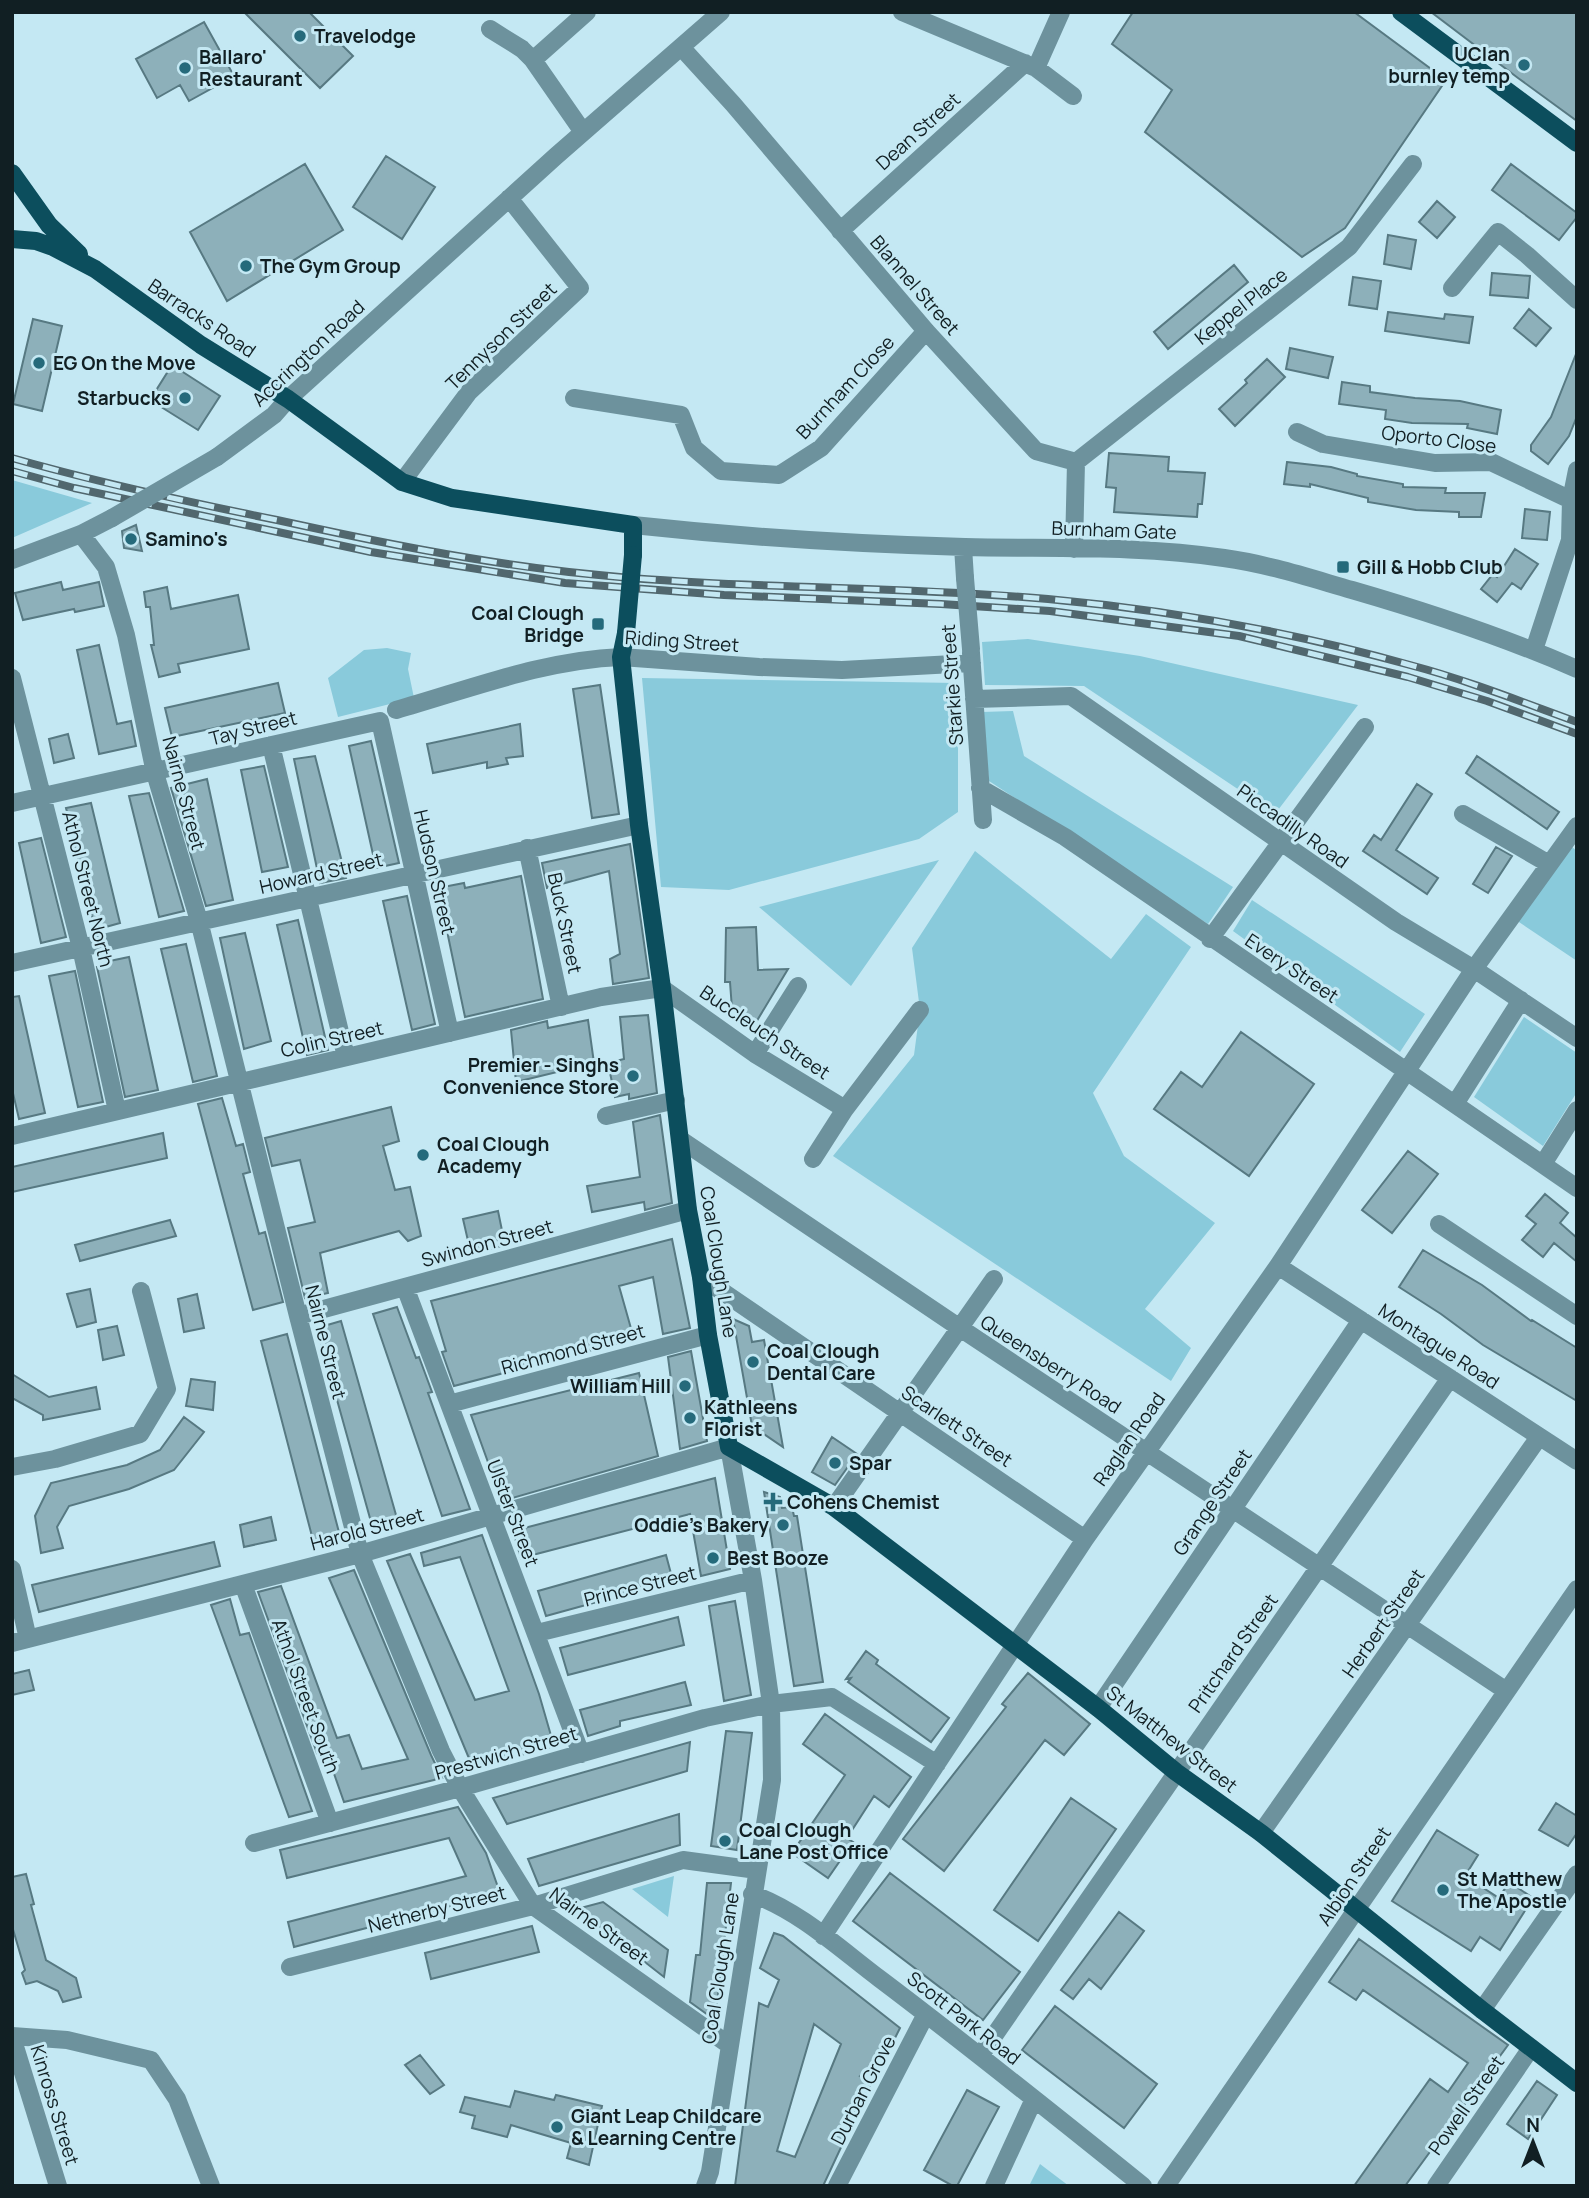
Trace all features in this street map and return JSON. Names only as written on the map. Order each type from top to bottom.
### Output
[{"type":"main road","points":[[1401,12],[1577,142]]},
{"type":"main road","name":"Barracks Road","points":[[12,173],[49,225],[95,269]]},
{"type":"main road","name":"Barracks Road","points":[[12,239],[36,241],[53,247],[95,269],[201,345],[288,398],[402,482],[452,498],[633,525]]},
{"type":"main road","name":"Coal Clough Lane","points":[[633,525],[621,657],[639,825],[662,988],[688,1210],[729,1447]]},
{"type":"main road","name":"St Matthew Street","points":[[729,1447],[834,1507],[1097,1708],[1176,1772],[1261,1833],[1577,2083]]},
{"type":"street","points":[[533,60],[587,12]]},
{"type":"street","name":"Accrington Road","points":[[12,560],[81,534],[112,518],[217,457],[274,415],[288,398],[509,198],[722,12]]},
{"type":"street","points":[[902,12],[1030,65],[1073,96]]},
{"type":"street","points":[[1030,65],[1061,12]]},
{"type":"street","points":[[490,29],[522,49],[533,60],[583,132]]},
{"type":"street","name":"Blannel Street","points":[[681,47],[926,331],[1036,450],[1076,462]]},
{"type":"street","name":"Dean Street","points":[[841,230],[1030,65]]},
{"type":"street","name":"Keppel Place","points":[[1076,462],[1349,247],[1413,164]]},
{"type":"street","name":"Tennyson Street","points":[[402,482],[469,392],[580,288],[509,198]]},
{"type":"street","points":[[1452,288],[1498,232],[1527,254],[1577,300]]},
{"type":"street","name":"Burnham Close","points":[[575,398],[681,415],[694,448],[721,471],[779,475],[821,448],[926,331]]},
{"type":"street","name":"Oporto Close","points":[[1297,432],[1323,444],[1434,463],[1491,462],[1572,500]]},
{"type":"street","points":[[1074,549],[1076,462]]},
{"type":"street","points":[[1534,650],[1570,540],[1577,470]]},
{"type":"street","name":"Burnham Gate","points":[[633,525],[748,537],[963,547],[1160,552],[1224,558],[1290,572],[1404,605],[1534,650],[1577,669]]},
{"type":"street","name":"Nairne Street","points":[[81,534],[106,567],[126,635],[155,773],[200,921],[360,1554],[441,1751],[460,1788],[533,1906],[729,2045]]},
{"type":"street","name":"Starkie Street","points":[[963,547],[983,820]]},
{"type":"street","name":"Riding Street","points":[[396,710],[546,667],[599,658],[842,670],[971,656]]},
{"type":"street","name":"Athol Street North","points":[[12,678],[81,948],[117,1111]]},
{"type":"street","name":"Piccadilly Road","points":[[974,699],[1071,696],[1396,922],[1474,969],[1577,1038]]},
{"type":"street","name":"Tay Street","points":[[12,803],[380,721]]},
{"type":"street","name":"Hudson Street","points":[[380,721],[450,1033]]},
{"type":"street","points":[[1210,939],[1365,727]]},
{"type":"street","points":[[271,745],[346,1057]]},
{"type":"street","name":"Every Street","points":[[981,788],[1065,837],[1210,939],[1577,1188]]},
{"type":"street","points":[[1463,814],[1549,864]]},
{"type":"street","name":"Howard Street","points":[[12,963],[639,825]]},
{"type":"street","name":"Raglan Road","points":[[822,1936],[1085,1539],[1278,1266],[1474,969],[1549,864],[1573,838]]},
{"type":"street","name":"Buck Street","points":[[527,848],[561,1006]]},
{"type":"street","points":[[755,1054],[798,986]]},
{"type":"street","name":"Colin Street","points":[[12,1136],[561,1006],[662,988]]},
{"type":"street","name":"Buccleuch Street","points":[[662,988],[755,1054],[845,1110]]},
{"type":"street","points":[[1455,1104],[1521,1000]]},
{"type":"street","points":[[813,1159],[845,1110],[920,1010]]},
{"type":"street","points":[[606,1116],[676,1100]]},
{"type":"street","points":[[1543,1164],[1577,1110]]},
{"type":"street","name":"Queensberry Road","points":[[681,1140],[1505,1690]]},
{"type":"street","name":"Swindon Street","points":[[298,1316],[688,1210]]},
{"type":"street","points":[[1439,1224],[1577,1316]]},
{"type":"street","name":"Montague Road","points":[[1278,1266],[1577,1461]]},
{"type":"street","name":"Scarlett Street","points":[[701,1277],[1085,1539]]},
{"type":"street","points":[[834,1507],[994,1279]]},
{"type":"street","name":"Ulster Street","points":[[405,1287],[537,1633],[580,1754]]},
{"type":"street","points":[[12,1467],[55,1459],[140,1434],[167,1389],[141,1291]]},
{"type":"street","name":"Grange Street","points":[[1097,1708],[1361,1320]]},
{"type":"street","name":"Richmond Street","points":[[449,1404],[708,1335]]},
{"type":"street","name":"Pritchard Street","points":[[980,2056],[1450,1378]]},
{"type":"street","name":"Herbert Street","points":[[1261,1833],[1539,1437]]},
{"type":"street","name":"Harold Street","points":[[20,1641],[360,1554],[729,1447]]},
{"type":"street","name":"Coal Clough Lane","points":[[705,2186],[710,2172],[772,1780],[771,1704],[753,1580],[729,1447]]},
{"type":"street","points":[[12,1569],[20,1641]]},
{"type":"street","name":"Prince Street","points":[[537,1633],[753,1580]]},
{"type":"street","name":"Athol Street South","points":[[243,1584],[330,1823]]},
{"type":"street","name":"Albion Street","points":[[1166,2186],[1577,1589]]},
{"type":"street","name":"Prestwich Street","points":[[254,1843],[705,1718],[771,1704],[832,1697],[937,1764]]},
{"type":"street","name":"Netherby Street","points":[[290,1967],[533,1906],[683,1860],[757,1870]]},
{"type":"street","points":[[1482,2010],[1577,1874]]},
{"type":"street","name":"Scott Park Road","points":[[752,1894],[784,1908],[822,1936],[980,2056],[1143,2186]]},
{"type":"street","name":"Durban Grove","points":[[836,2186],[926,2014]]},
{"type":"street","points":[[12,2036],[67,2040],[151,2060],[177,2099],[211,2186]]},
{"type":"street","name":"Kinross Street","points":[[12,2036],[58,2186]]},
{"type":"street","name":"Powell Street","points":[[1436,2186],[1531,2049]]},
{"type":"street","points":[[994,2186],[1034,2099]]},
{"type":"shaded area","points":[[12,480],[92,503],[12,538]]},
{"type":"shaded area","points":[[1028,639],[1140,656],[1358,705],[1275,814],[1084,686],[985,685],[982,642]]},
{"type":"shaded area","points":[[387,648],[411,653],[408,669],[414,698],[338,717],[328,678],[364,650]]},
{"type":"shaded area","points":[[642,678],[958,683],[958,812],[919,839],[729,890],[661,887]]},
{"type":"shaded area","points":[[1013,711],[1024,756],[1233,887],[1208,924],[989,781],[982,712]]},
{"type":"shaded area","points":[[1568,844],[1577,851],[1577,961],[1516,920]]},
{"type":"shaded area","points":[[975,851],[1111,959],[1146,914],[1191,947],[1093,1093],[1124,1156],[1215,1223],[1145,1309],[1191,1348],[1171,1381],[833,1156],[914,1055],[920,1010],[912,948]]},
{"type":"shaded area","points":[[939,860],[851,986],[759,907]]},
{"type":"shaded area","points":[[1252,900],[1425,1014],[1400,1052],[1233,931]]},
{"type":"shaded area","points":[[1524,1017],[1577,1053],[1577,1092],[1543,1146],[1474,1097]]},
{"type":"shaded area","points":[[674,1876],[668,1917],[632,1889]]},
{"type":"shaded area","points":[[1040,2164],[1069,2186],[1029,2186]]},
{"type":"building","name":"Travelodge","points":[[244,12],[309,12],[353,56],[320,88]]},
{"type":"building","points":[[1133,12],[1354,12],[1446,80],[1345,228],[1302,257],[1145,132],[1172,90],[1112,44]]},
{"type":"building","name":"UClan burnley temp","points":[[1431,12],[1577,12],[1577,121],[1518,78]]},
{"type":"building","name":"Ballaro' Restaurant","points":[[204,22],[234,76],[189,101],[180,85],[157,98],[136,59]]},
{"type":"building","points":[[386,156],[435,187],[402,239],[353,207]]},
{"type":"building","name":"The Gym Group","points":[[305,164],[343,230],[227,301],[190,232]]},
{"type":"building","points":[[1511,164],[1577,213],[1577,217],[1559,240],[1492,190]]},
{"type":"building","points":[[1437,201],[1455,217],[1437,238],[1419,222]]},
{"type":"building","points":[[1388,235],[1416,240],[1411,269],[1384,264]]},
{"type":"building","points":[[1234,265],[1248,282],[1168,349],[1154,332]]},
{"type":"building","points":[[1492,273],[1530,276],[1528,298],[1490,295]]},
{"type":"building","points":[[1353,277],[1381,281],[1377,309],[1349,305]]},
{"type":"building","points":[[1529,309],[1551,328],[1536,346],[1514,328]]},
{"type":"building","points":[[1388,312],[1444,319],[1445,314],[1473,317],[1469,343],[1385,331]]},
{"type":"building","points":[[33,319],[62,326],[42,411],[13,404]]},
{"type":"building","points":[[1290,348],[1333,357],[1328,378],[1286,369]]},
{"type":"building","points":[[1576,354],[1577,416],[1569,436],[1548,464],[1531,451],[1531,445],[1551,417]]},
{"type":"building","points":[[1267,359],[1285,377],[1235,426],[1219,409],[1247,383],[1245,380]]},
{"type":"building","name":"Starbucks","points":[[172,365],[220,396],[198,430],[150,400]]},
{"type":"building","points":[[1342,382],[1370,386],[1370,392],[1460,401],[1501,410],[1497,434],[1467,428],[1468,424],[1412,423],[1385,419],[1386,410],[1339,404]]},
{"type":"building","points":[[1109,453],[1169,457],[1168,471],[1205,473],[1202,504],[1198,504],[1197,517],[1114,512],[1116,488],[1106,487]]},
{"type":"building","points":[[1287,462],[1331,467],[1357,476],[1403,484],[1403,487],[1446,488],[1445,493],[1485,493],[1481,517],[1459,517],[1459,512],[1416,510],[1368,502],[1368,498],[1310,484],[1310,487],[1284,484]]},
{"type":"building","points":[[1525,509],[1550,512],[1547,540],[1522,538]]},
{"type":"building","name":"Samino's","points":[[136,525],[142,551],[124,548],[122,531]]},
{"type":"building","points":[[1515,549],[1538,564],[1521,589],[1512,583],[1497,602],[1481,589],[1493,574],[1497,577]]},
{"type":"building","points":[[61,582],[63,590],[99,582],[104,606],[75,612],[74,609],[23,620],[15,593]]},
{"type":"building","points":[[167,587],[171,609],[238,595],[249,649],[178,664],[180,672],[159,677],[151,645],[154,645],[150,607],[146,607],[144,592]]},
{"type":"building","points":[[99,645],[117,724],[131,721],[136,746],[99,754],[77,650]]},
{"type":"building","points":[[278,683],[285,713],[172,737],[165,708]]},
{"type":"building","points":[[600,685],[619,814],[592,818],[573,689]]},
{"type":"building","points":[[520,724],[523,756],[506,758],[508,764],[487,768],[487,762],[433,773],[427,744]]},
{"type":"building","points":[[68,734],[74,758],[54,763],[49,739]]},
{"type":"building","points":[[371,741],[399,863],[376,868],[349,746]]},
{"type":"building","points":[[315,756],[346,878],[320,883],[294,759]]},
{"type":"building","points":[[1477,756],[1559,812],[1547,829],[1466,773]]},
{"type":"building","points":[[264,766],[288,867],[262,872],[241,770]]},
{"type":"building","points":[[207,779],[233,900],[206,906],[171,788]]},
{"type":"building","points":[[1417,784],[1432,794],[1396,850],[1438,878],[1427,894],[1363,851],[1374,835],[1381,840]]},
{"type":"building","points":[[149,793],[184,911],[159,917],[129,796]]},
{"type":"building","points":[[91,803],[120,923],[95,930],[66,808]]},
{"type":"building","points":[[41,838],[66,937],[41,943],[19,843]]},
{"type":"building","points":[[630,844],[649,978],[613,984],[610,959],[620,954],[609,871],[547,888],[542,863]]},
{"type":"building","points":[[1496,847],[1512,856],[1488,893],[1473,884]]},
{"type":"building","points":[[521,876],[543,999],[465,1017],[438,888],[464,883],[465,888]]},
{"type":"building","points":[[407,896],[435,1024],[412,1030],[383,901]]},
{"type":"building","points":[[298,920],[328,1050],[307,1055],[277,925]]},
{"type":"building","points":[[756,927],[758,970],[788,969],[755,1024],[732,1009],[730,982],[725,982],[726,928]]},
{"type":"building","points":[[245,933],[271,1041],[244,1049],[220,938]]},
{"type":"building","points":[[186,944],[217,1076],[193,1082],[161,949]]},
{"type":"building","points":[[129,957],[158,1090],[125,1097],[97,967],[101,966],[100,963]]},
{"type":"building","points":[[75,971],[103,1102],[78,1107],[49,976]]},
{"type":"building","points":[[19,996],[45,1113],[19,1119],[12,1089],[12,997]]},
{"type":"building","points":[[648,1015],[657,1093],[629,1099],[629,1094],[615,1097],[608,1063],[624,1059],[620,1017]]},
{"type":"building","points":[[588,1020],[594,1063],[516,1082],[511,1030],[547,1021],[548,1028]]},
{"type":"building","points":[[1241,1032],[1314,1084],[1249,1176],[1154,1109],[1181,1072],[1202,1087]]},
{"type":"building","points":[[222,1098],[236,1146],[243,1144],[250,1172],[243,1174],[259,1234],[265,1232],[283,1302],[253,1310],[198,1104]]},
{"type":"building","points":[[391,1107],[399,1141],[383,1146],[395,1190],[410,1187],[421,1236],[408,1241],[399,1231],[320,1253],[328,1293],[305,1298],[288,1228],[315,1222],[300,1160],[272,1166],[265,1138]]},
{"type":"building","points":[[660,1115],[672,1203],[645,1210],[644,1202],[592,1212],[587,1186],[640,1177],[633,1122]]},
{"type":"building","points":[[163,1133],[167,1158],[12,1192],[12,1167]]},
{"type":"building","points":[[1408,1151],[1438,1174],[1392,1233],[1362,1210]]},
{"type":"building","points":[[1545,1194],[1568,1213],[1560,1223],[1577,1238],[1577,1262],[1554,1243],[1543,1257],[1522,1240],[1536,1224],[1526,1216]]},
{"type":"building","points":[[498,1211],[505,1245],[471,1254],[463,1219]]},
{"type":"building","points":[[170,1220],[176,1236],[80,1261],[75,1245]]},
{"type":"building","points":[[672,1239],[690,1328],[663,1334],[653,1277],[619,1286],[634,1339],[454,1386],[442,1352],[446,1351],[431,1301]]},
{"type":"building","points":[[1423,1250],[1482,1285],[1531,1321],[1577,1348],[1577,1401],[1483,1345],[1399,1287]]},
{"type":"building","points":[[90,1289],[96,1322],[77,1327],[67,1294]]},
{"type":"building","points":[[197,1294],[204,1328],[184,1332],[178,1299]]},
{"type":"building","points":[[397,1307],[432,1392],[428,1393],[470,1509],[442,1516],[373,1314]]},
{"type":"building","points":[[733,1319],[749,1326],[752,1342],[764,1340],[783,1447],[752,1426]]},
{"type":"building","points":[[341,1321],[398,1522],[373,1529],[317,1328]]},
{"type":"building","points":[[117,1326],[124,1355],[103,1360],[98,1330]]},
{"type":"building","points":[[287,1334],[341,1540],[314,1544],[261,1341]]},
{"type":"building","points":[[691,1351],[707,1441],[680,1449],[668,1357]]},
{"type":"building","points":[[639,1373],[658,1456],[502,1501],[471,1415]]},
{"type":"building","points":[[12,1374],[49,1397],[96,1387],[100,1409],[43,1420],[43,1415],[12,1398]]},
{"type":"building","points":[[191,1379],[215,1382],[213,1410],[186,1406]]},
{"type":"building","points":[[184,1417],[204,1432],[174,1470],[129,1489],[69,1506],[57,1527],[63,1548],[41,1553],[35,1516],[51,1483],[127,1465],[160,1450]]},
{"type":"building","name":"Spar","points":[[832,1437],[857,1454],[835,1485],[812,1472]]},
{"type":"building","points":[[715,1478],[730,1569],[701,1576],[690,1514],[521,1558],[513,1531]]},
{"type":"building","points":[[764,1492],[780,1497],[782,1508],[792,1507],[794,1516],[797,1516],[823,1682],[794,1686]]},
{"type":"building","points":[[271,1517],[276,1540],[244,1547],[240,1525]]},
{"type":"building","points":[[482,1535],[539,1694],[554,1746],[473,1768],[387,1561],[410,1554],[475,1700],[509,1691],[460,1557],[424,1566],[421,1553]]},
{"type":"building","points":[[214,1542],[220,1566],[39,1612],[32,1585]]},
{"type":"building","points":[[666,1555],[673,1581],[546,1616],[538,1591]]},
{"type":"building","points":[[354,1570],[442,1778],[344,1802],[326,1751],[317,1753],[258,1592],[281,1586],[337,1738],[349,1735],[362,1769],[408,1759],[329,1578]]},
{"type":"building","points":[[230,1599],[240,1635],[249,1633],[312,1811],[289,1817],[211,1605]]},
{"type":"building","points":[[735,1601],[751,1695],[724,1701],[709,1606]]},
{"type":"building","points":[[678,1617],[684,1645],[568,1675],[560,1648]]},
{"type":"building","points":[[866,1651],[878,1660],[876,1664],[949,1718],[931,1742],[848,1682],[851,1678],[846,1679]]},
{"type":"building","points":[[29,1670],[34,1690],[12,1695],[12,1674]]},
{"type":"building","points":[[1028,1673],[1090,1724],[1064,1755],[1045,1740],[944,1871],[903,1839],[1006,1707],[1002,1704]]},
{"type":"building","points":[[685,1682],[691,1705],[620,1721],[620,1726],[588,1736],[580,1710]]},
{"type":"building","points":[[825,1714],[911,1777],[889,1807],[874,1796],[847,1838],[853,1842],[828,1878],[792,1853],[845,1775],[803,1744]]},
{"type":"building","points":[[726,1731],[752,1733],[737,1850],[711,1846]]},
{"type":"building","points":[[690,1742],[687,1771],[507,1824],[493,1798]]},
{"type":"building","points":[[1071,1798],[1116,1829],[1038,1941],[994,1910]]},
{"type":"building","points":[[1556,1803],[1577,1816],[1577,1833],[1568,1846],[1539,1830]]},
{"type":"building","points":[[458,1807],[486,1853],[500,1893],[294,1947],[288,1922],[466,1876],[449,1838],[287,1878],[280,1850]]},
{"type":"building","points":[[679,1814],[680,1845],[539,1886],[528,1859]]},
{"type":"building","name":"St Matthew The Apostle","points":[[1437,1830],[1478,1855],[1465,1876],[1499,1898],[1509,1882],[1533,1898],[1500,1950],[1480,1937],[1471,1951],[1392,1901]]},
{"type":"building","points":[[890,1873],[1020,1972],[983,2020],[853,1921]]},
{"type":"building","points":[[26,1874],[34,1904],[31,1905],[46,1960],[76,1978],[81,1997],[63,2002],[58,1991],[37,1981],[26,1984],[22,1973],[25,1970],[12,1926],[12,1877]]},
{"type":"building","points":[[707,1883],[731,1883],[715,2020],[690,2002],[696,1955],[700,1955]]},
{"type":"building","points":[[603,1902],[668,1950],[664,1977],[577,1909]]},
{"type":"building","points":[[1119,1912],[1144,1931],[1101,1989],[1089,1979],[1073,1999],[1061,1990]]},
{"type":"building","points":[[532,1926],[539,1952],[431,1979],[425,1953]]},
{"type":"building","points":[[774,1933],[783,1936],[900,2028],[890,2048],[860,2076],[871,2083],[823,2186],[735,2186],[759,2003],[768,2007],[779,1980],[760,1968]],"holes":[[[814,2024],[841,2044],[795,2157],[777,2151]]]},
{"type":"building","points":[[1359,1939],[1508,2045],[1405,2186],[1354,2186],[1430,2079],[1448,2092],[1468,2063],[1363,1990],[1356,2000],[1329,1982]]},
{"type":"building","points":[[1055,2006],[1157,2084],[1124,2128],[1022,2050]]},
{"type":"building","points":[[420,2055],[444,2085],[430,2094],[405,2065]]},
{"type":"building","points":[[1537,2081],[1557,2095],[1528,2139],[1507,2124]]},
{"type":"building","points":[[967,2090],[999,2107],[957,2186],[953,2186],[924,2170]]},
{"type":"building","name":"Giant Leap Childcare & Learning Centre","points":[[515,2091],[554,2100],[556,2095],[602,2106],[589,2165],[567,2158],[571,2143],[511,2125],[507,2137],[472,2128],[475,2116],[460,2112],[465,2097],[510,2107]]},
{"type":"railway","points":[[12,458],[111,484],[422,550],[569,572],[689,582],[928,591],[1048,599],[1185,616],[1366,653],[1473,684],[1577,722]]},
{"type":"railway","points":[[12,471],[74,488],[371,552],[565,583],[724,595],[1050,611],[1239,636],[1408,677],[1487,701],[1577,734]]},
{"type":"place","name":"Travelodge","points":[[300,36]]},
{"type":"place","name":"UClan burnley temp","points":[[1524,65]]},
{"type":"place","name":"Ballaro' Restaurant","points":[[185,68]]},
{"type":"place","name":"The Gym Group","points":[[246,266]]},
{"type":"place","name":"EG On the Move","points":[[39,363]]},
{"type":"place","name":"Starbucks","points":[[185,398]]},
{"type":"place","name":"Samino's","points":[[131,539]]},
{"type":"place","name":"Gill & Hobb Club","points":[[1343,567]]},
{"type":"place","name":"Coal Clough Bridge","points":[[598,624]]},
{"type":"place","name":"Premier - Singhs Convenience Store","points":[[633,1076]]},
{"type":"place","name":"Coal Clough Academy","points":[[423,1155]]},
{"type":"place","name":"Coal Clough Dental Care","points":[[753,1362]]},
{"type":"place","name":"William Hill","points":[[685,1386]]},
{"type":"place","name":"Kathleens Florist","points":[[690,1418]]},
{"type":"place","name":"Spar","points":[[835,1463]]},
{"type":"place","name":"Cohens Chemist","points":[[773,1502]]},
{"type":"place","name":"Oddie's Bakery","points":[[783,1525]]},
{"type":"place","name":"Best Booze","points":[[713,1558]]},
{"type":"place","name":"Coal Clough Lane Post Office","points":[[725,1841]]},
{"type":"place","name":"St Matthew The Apostle","points":[[1443,1890]]},
{"type":"place","name":"Giant Leap Childcare & Learning Centre","points":[[557,2127]]}]
